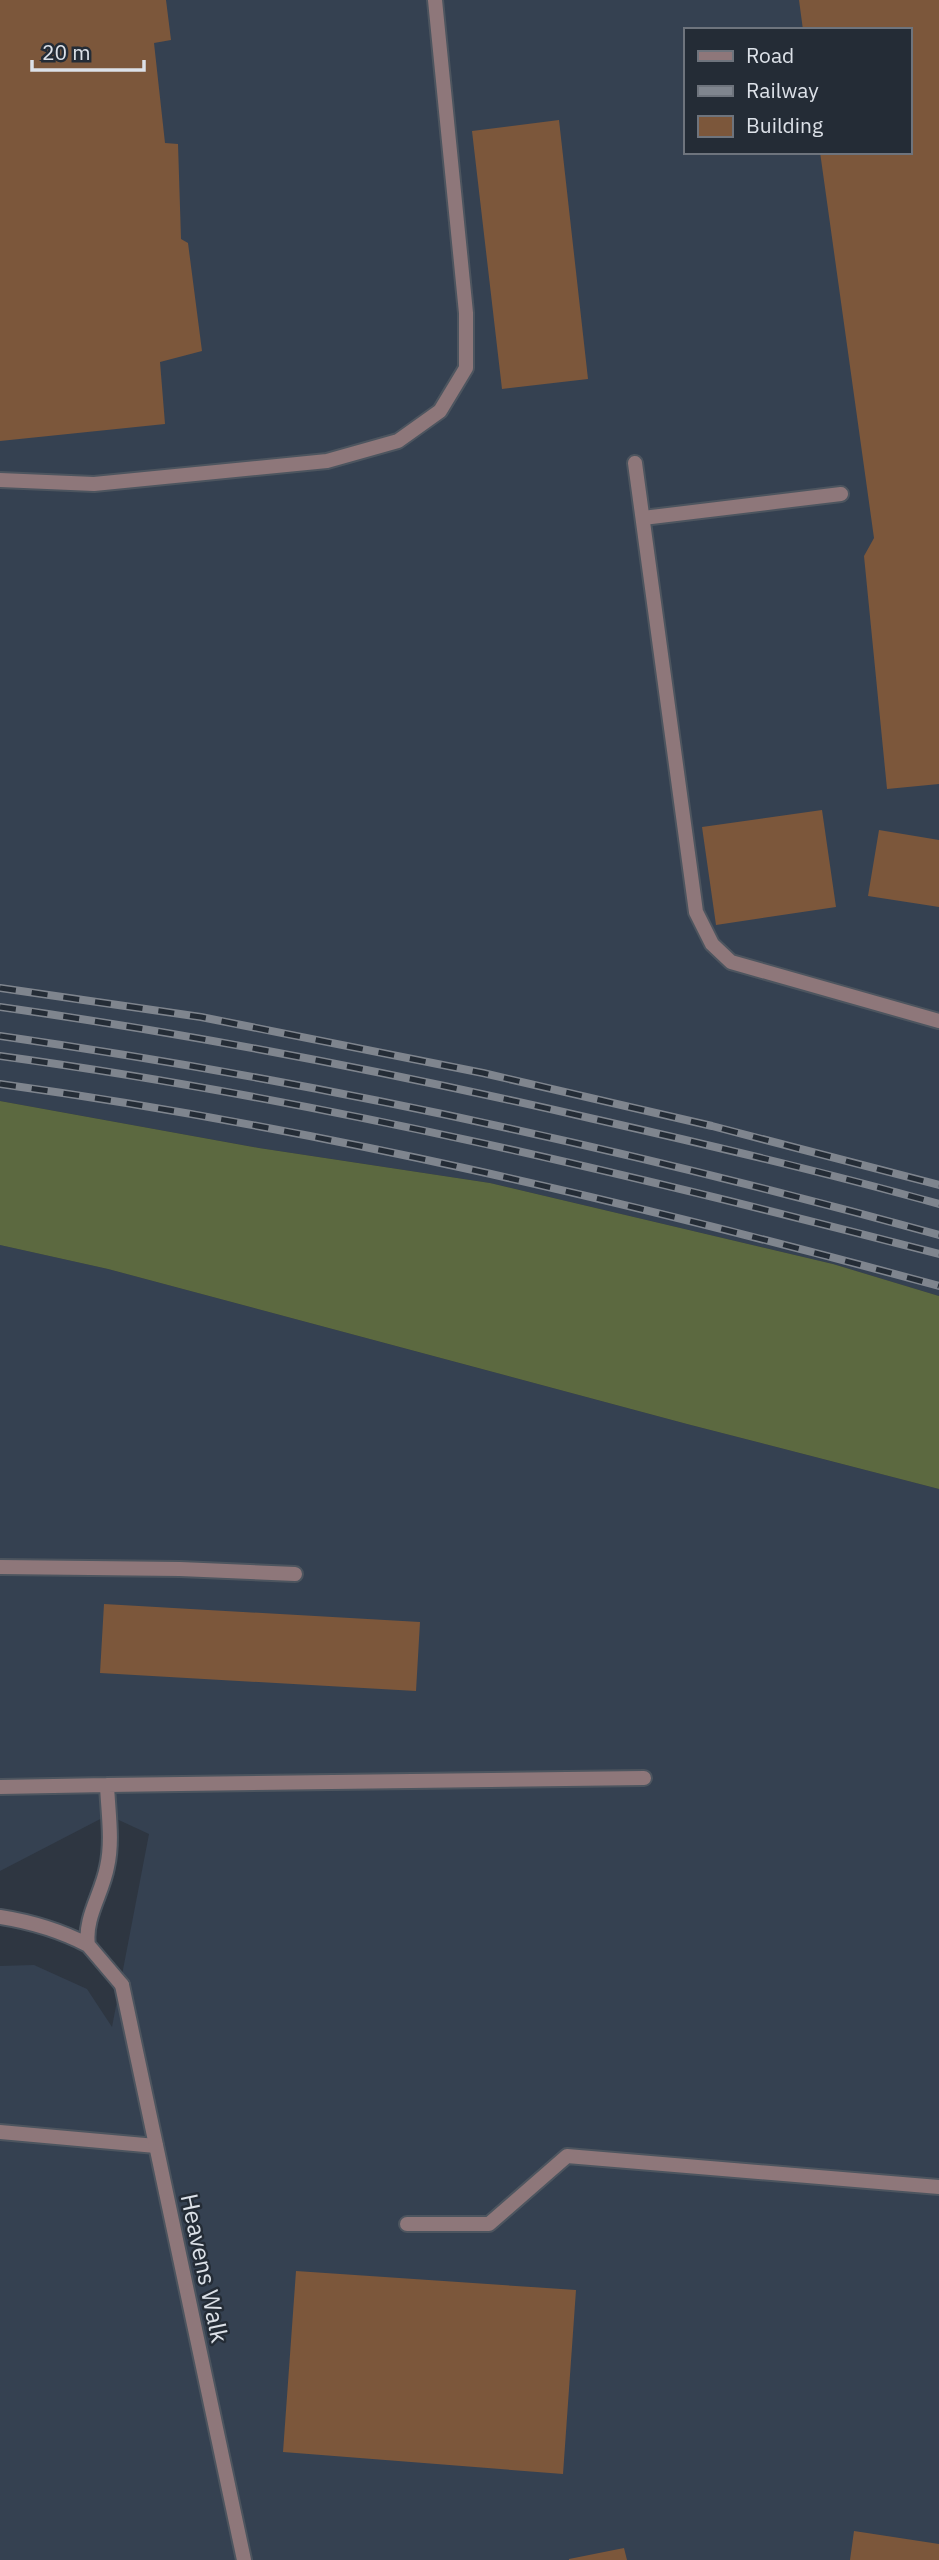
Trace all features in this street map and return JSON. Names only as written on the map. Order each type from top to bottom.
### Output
[{"type":"street","points":[[0,480],[93,484],[327,461],[398,442],[440,411],[466,368],[466,313],[435,0]]},
{"type":"street","points":[[635,463],[696,912],[712,944],[732,962],[939,1021]]},
{"type":"street","points":[[643,518],[841,494]]},
{"type":"street","points":[[0,1567],[180,1569],[295,1574]]},
{"type":"street","points":[[0,1787],[644,1778]]},
{"type":"street","points":[[0,1917],[59,1930],[88,1945],[88,1923],[108,1864],[107,1785]]},
{"type":"street","name":"Heavens Walk","points":[[88,1945],[122,1985],[244,2560]]},
{"type":"street","points":[[0,2132],[156,2146]]},
{"type":"street","points":[[407,2224],[489,2224],[567,2156],[939,2186]]},
{"type":"shaded area","points":[[0,0],[939,0],[939,1296],[833,1264],[490,1183],[259,1148],[0,1101]]},
{"type":"shaded area","points":[[0,1245],[108,1269],[939,1489],[939,2560],[0,2560],[0,1966],[34,1965],[87,1989],[112,2027],[149,1834],[108,1815],[0,1871]]},
{"type":"green space","points":[[0,1101],[259,1148],[490,1183],[833,1264],[939,1296],[939,1489],[108,1269],[0,1245]]},
{"type":"building","points":[[0,0],[166,0],[171,40],[154,43],[165,143],[178,144],[181,239],[188,243],[202,351],[160,362],[165,424],[0,441]]},
{"type":"building","points":[[799,0],[939,0],[939,784],[887,789],[864,556],[874,538],[820,154],[911,154],[911,28],[803,28]]},
{"type":"building","points":[[559,120],[588,379],[502,389],[472,131]]},
{"type":"building","points":[[822,810],[836,907],[716,925],[702,827]]},
{"type":"building","points":[[879,830],[939,840],[939,907],[868,896]]},
{"type":"building","points":[[104,1604],[420,1622],[416,1691],[100,1673]]},
{"type":"building","points":[[296,2271],[576,2290],[563,2474],[283,2452]]},
{"type":"building","points":[[854,2531],[939,2544],[939,2560],[850,2560]]},
{"type":"building","points":[[624,2548],[627,2560],[569,2560],[569,2559]]},
{"type":"railway","points":[[0,988],[201,1017],[483,1073],[712,1126],[939,1185]]},
{"type":"railway","points":[[0,1007],[224,1043],[446,1086],[724,1149],[939,1204]]},
{"type":"railway","points":[[0,1036],[237,1074],[473,1120],[707,1174],[939,1235]]},
{"type":"railway","points":[[0,1056],[355,1116],[706,1195],[939,1254]]},
{"type":"railway","points":[[0,1084],[237,1122],[473,1170],[707,1225],[939,1286]]}]
